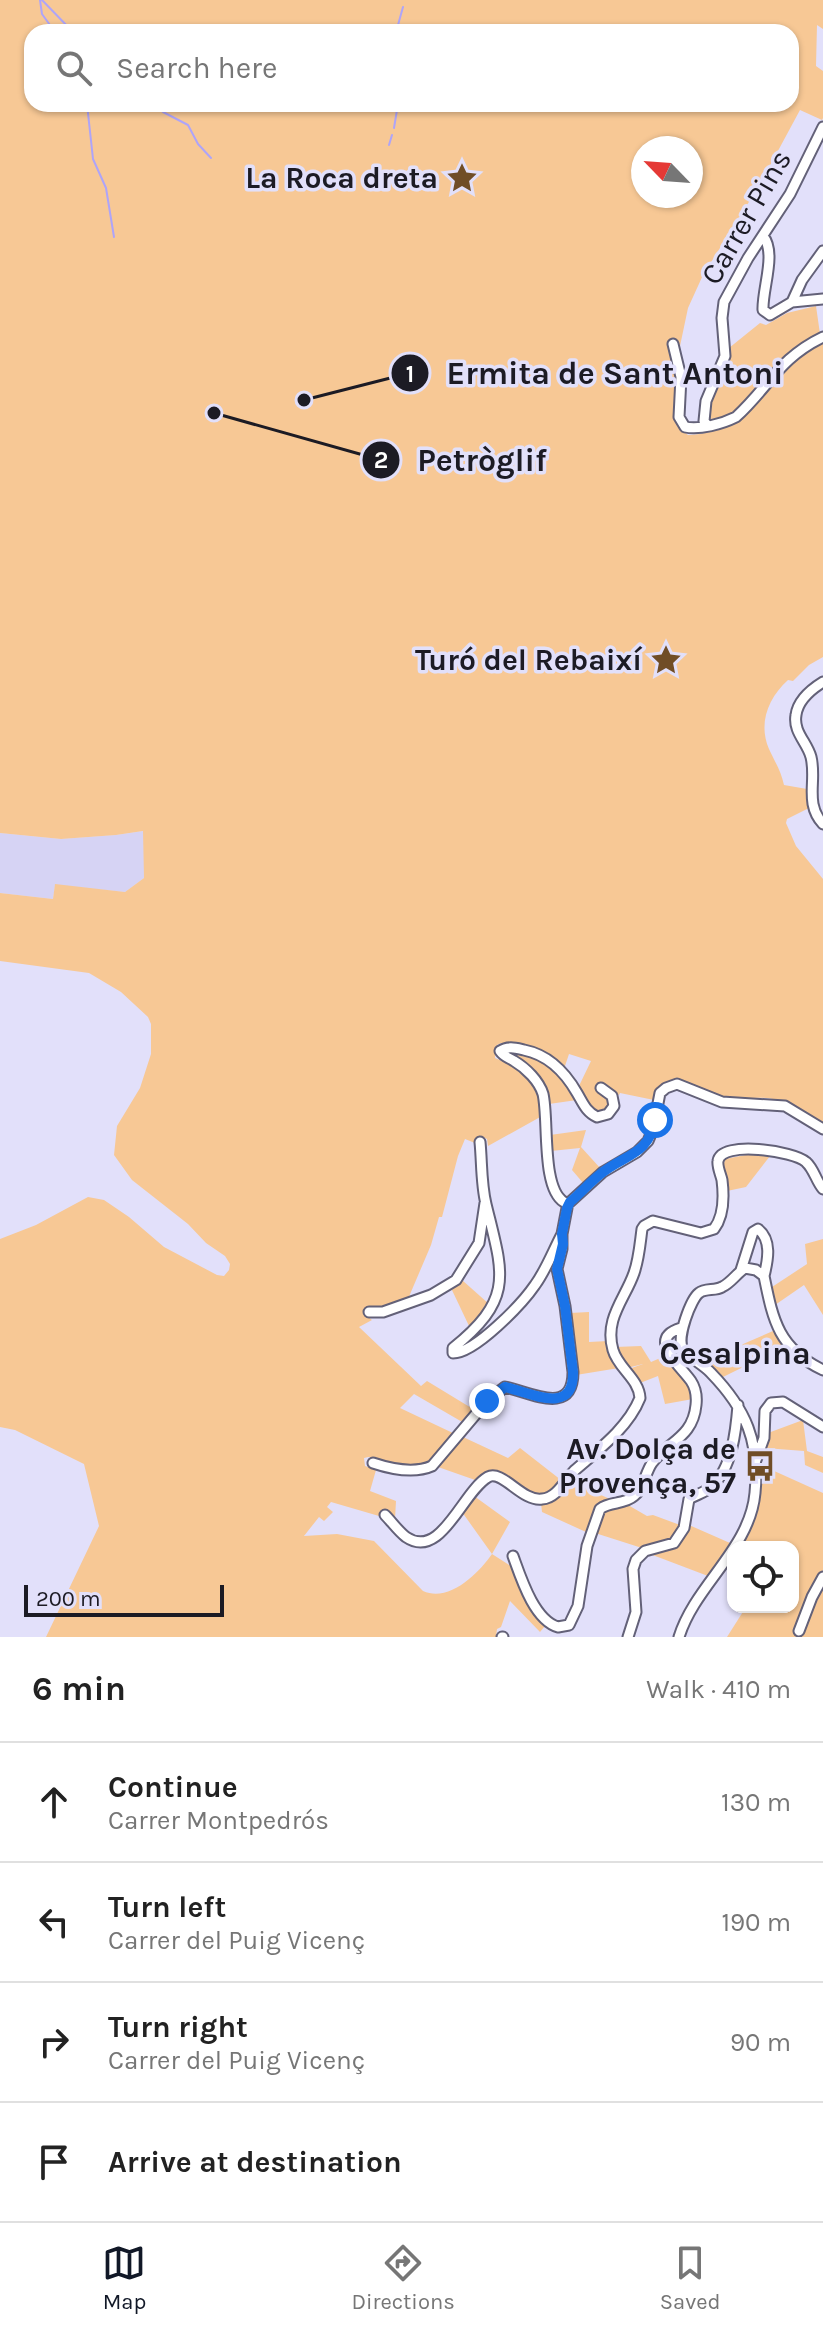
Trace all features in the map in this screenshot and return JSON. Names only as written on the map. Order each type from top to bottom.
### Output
[{"type":"street","name":"Carrer Pins","points":[[707,425],[703,416],[705,407],[725,356],[724,302],[796,184],[823,127]]},
{"type":"street","points":[[763,236],[768,241],[770,251],[763,310],[770,315],[792,302],[823,299]]},
{"type":"street","points":[[792,302],[802,280],[823,251]]},
{"type":"street","points":[[673,344],[681,377],[680,420],[689,428],[726,422],[736,417],[790,357],[823,337]]},
{"type":"street","points":[[823,682],[802,700],[795,725],[811,756],[812,806],[823,824]]},
{"type":"street","points":[[567,1204],[556,1196],[550,1170],[546,1111],[541,1088],[522,1066],[500,1051],[510,1048],[546,1057],[569,1080],[588,1111],[597,1117],[608,1114],[614,1106],[612,1096],[601,1088]]},
{"type":"street","points":[[373,1463],[411,1470],[432,1466],[487,1401],[505,1387],[546,1399],[559,1398],[568,1391],[573,1372],[557,1269],[567,1204],[603,1172],[637,1152],[648,1141],[660,1093],[670,1086],[682,1085],[722,1102],[785,1106],[823,1129]]},
{"type":"street","points":[[480,1142],[485,1200],[499,1250],[500,1279],[497,1295],[483,1320],[453,1348],[453,1353],[460,1353],[485,1337],[530,1292],[562,1234]]},
{"type":"street","points":[[385,1515],[410,1540],[427,1542],[441,1533],[469,1495],[489,1477],[499,1477],[531,1498],[546,1499],[595,1455],[629,1418],[640,1398],[637,1386],[612,1349],[612,1331],[613,1314],[634,1274],[642,1229],[653,1221],[701,1233],[714,1229],[722,1208],[723,1188],[718,1162],[721,1156],[754,1148],[795,1156],[807,1163],[823,1189]]},
{"type":"street","points":[[369,1312],[383,1312],[431,1295],[456,1280],[479,1243],[485,1200]]},
{"type":"street","points":[[679,1637],[686,1616],[732,1549],[748,1519],[755,1494],[749,1427],[738,1405],[704,1366],[685,1351],[681,1344],[681,1328],[698,1293],[724,1286],[741,1270],[753,1232],[758,1229],[764,1235],[768,1254],[764,1276],[771,1313],[778,1330],[796,1352],[823,1370]]},
{"type":"street","points":[[741,1270],[752,1268],[764,1276]]},
{"type":"street","points":[[513,1556],[543,1619],[558,1627],[569,1625],[578,1606],[587,1546],[600,1509],[637,1494],[652,1464],[685,1434],[693,1419],[697,1401],[695,1389],[666,1346],[670,1333],[681,1328]]},
{"type":"street","points":[[754,1463],[764,1438],[765,1411],[771,1403],[783,1402],[823,1427]]},
{"type":"street","points":[[628,1637],[636,1607],[633,1564],[638,1555],[645,1551],[674,1543],[684,1528],[689,1499],[718,1481],[737,1428],[738,1405]]},
{"type":"street","points":[[799,1631],[823,1577]]},
{"type":"shaded area","points":[[0,0],[823,0],[823,29],[817,25],[816,66],[823,71],[822,120],[799,112],[799,24],[24,24],[24,112],[799,112],[759,186],[703,275],[688,308],[676,365],[675,412],[677,426],[688,435],[727,427],[749,411],[787,366],[823,343],[823,657],[781,687],[770,703],[765,730],[769,749],[784,785],[807,789],[809,808],[787,819],[786,823],[796,846],[823,879],[823,1125],[782,1102],[766,1098],[722,1098],[675,1080],[660,1088],[654,1100],[619,1095],[600,1084],[597,1090],[607,1096],[610,1103],[600,1113],[588,1105],[578,1088],[591,1061],[569,1054],[564,1069],[538,1050],[501,1043],[497,1045],[495,1058],[522,1073],[528,1080],[537,1095],[542,1116],[488,1146],[487,1139],[483,1137],[477,1138],[475,1143],[465,1139],[442,1217],[439,1217],[431,1245],[408,1299],[379,1310],[366,1308],[365,1315],[372,1320],[359,1327],[421,1386],[427,1381],[473,1409],[464,1423],[414,1394],[400,1408],[455,1434],[434,1457],[419,1465],[400,1466],[373,1457],[364,1458],[365,1466],[376,1470],[370,1491],[396,1501],[395,1519],[385,1510],[379,1516],[331,1502],[327,1507],[333,1512],[324,1521],[319,1517],[304,1536],[337,1534],[374,1541],[423,1591],[433,1594],[453,1590],[462,1584],[492,1554],[514,1568],[545,1626],[540,1632],[510,1601],[496,1637],[46,1637],[99,1526],[84,1464],[15,1430],[0,1427],[0,1239],[36,1225],[88,1197],[104,1200],[164,1247],[217,1275],[224,1276],[230,1264],[188,1224],[132,1180],[114,1155],[117,1126],[140,1088],[151,1054],[151,1024],[148,1017],[121,992],[89,973],[0,961],[0,893],[53,899],[55,884],[125,892],[144,878],[143,831],[61,839],[0,833]]},
{"type":"shaded area","points":[[816,306],[820,334],[795,347],[778,361],[735,412],[725,418],[710,419],[710,408],[729,348],[760,323],[766,325],[787,313]]},
{"type":"shaded area","points":[[144,831],[144,878],[125,892],[55,885],[53,899],[0,893],[0,833],[61,839]]},
{"type":"shaded area","points":[[510,1052],[534,1058],[550,1067],[577,1100],[549,1104]]},
{"type":"shaded area","points":[[586,1130],[581,1147],[601,1169],[584,1184],[572,1170],[580,1148],[551,1151],[550,1135]]},
{"type":"shaded area","points":[[756,1153],[770,1156],[746,1187],[727,1191],[723,1168],[725,1159]]},
{"type":"shaded area","points":[[823,1239],[823,1315],[804,1285],[775,1305],[772,1287],[807,1264],[805,1244]]},
{"type":"shaded area","points":[[462,1280],[489,1304],[470,1328],[451,1288]]},
{"type":"shaded area","points":[[589,1312],[589,1342],[608,1341],[619,1368],[576,1375],[570,1313]]},
{"type":"shaded area","points":[[773,1331],[784,1347],[723,1377],[706,1360]]},
{"type":"shaded area","points":[[641,1346],[651,1362],[665,1356],[685,1380],[693,1399],[665,1404],[658,1376],[640,1383],[629,1369],[643,1364],[627,1368],[615,1347]]},
{"type":"shaded area","points":[[803,1420],[807,1451],[823,1457],[823,1473],[805,1465],[804,1451],[765,1448],[768,1433]]},
{"type":"shaded area","points":[[463,1437],[508,1458],[520,1448],[561,1480],[540,1495],[528,1492],[507,1476],[478,1481],[438,1467]]},
{"type":"shaded area","points":[[761,1465],[823,1493],[823,1570],[816,1582],[823,1585],[823,1637],[727,1637],[742,1613],[799,1613],[799,1541],[742,1541],[750,1527],[760,1488]]},
{"type":"shaded area","points":[[570,1481],[612,1500],[599,1504],[586,1532],[542,1512],[541,1503],[549,1502]]},
{"type":"shaded area","points":[[474,1496],[510,1522],[492,1554],[462,1512]]},
{"type":"shaded area","points":[[628,1505],[647,1516],[653,1515],[680,1527],[671,1539],[642,1548],[595,1533],[605,1509]]},
{"type":"shaded area","points":[[689,1525],[727,1542],[727,1548],[708,1576],[650,1554],[674,1546]]},
{"type":"waterway","points":[[40,0],[42,14],[49,24]]},
{"type":"waterway","points":[[42,0],[65,24]]},
{"type":"waterway","points":[[398,24],[403,7]]},
{"type":"waterway","points":[[88,112],[93,159],[106,188],[114,237]]},
{"type":"waterway","points":[[163,112],[188,125],[198,144],[211,158]]},
{"type":"waterway","points":[[394,128],[397,112]]},
{"type":"waterway","points":[[389,145],[392,135]]},
{"type":"place","name":"La Roca dreta","points":[[462,178]]},
{"type":"place","name":"Ermita de Sant Antoni","points":[[304,400]]},
{"type":"place","name":"Petròglif","points":[[214,413]]},
{"type":"place","name":"Turó del Rebaixí","points":[[666,660]]},
{"type":"place","name":"Av. Dolça de Provença, 57","points":[[760,1466]]},
{"type":"district","name":"Cesalpina","points":[[735,1353]]},
{"type":"route","points":[[487,1401],[505,1387],[554,1399],[565,1394],[571,1386],[573,1372],[557,1269],[567,1208],[603,1172],[632,1155],[648,1141],[655,1120]]}]
